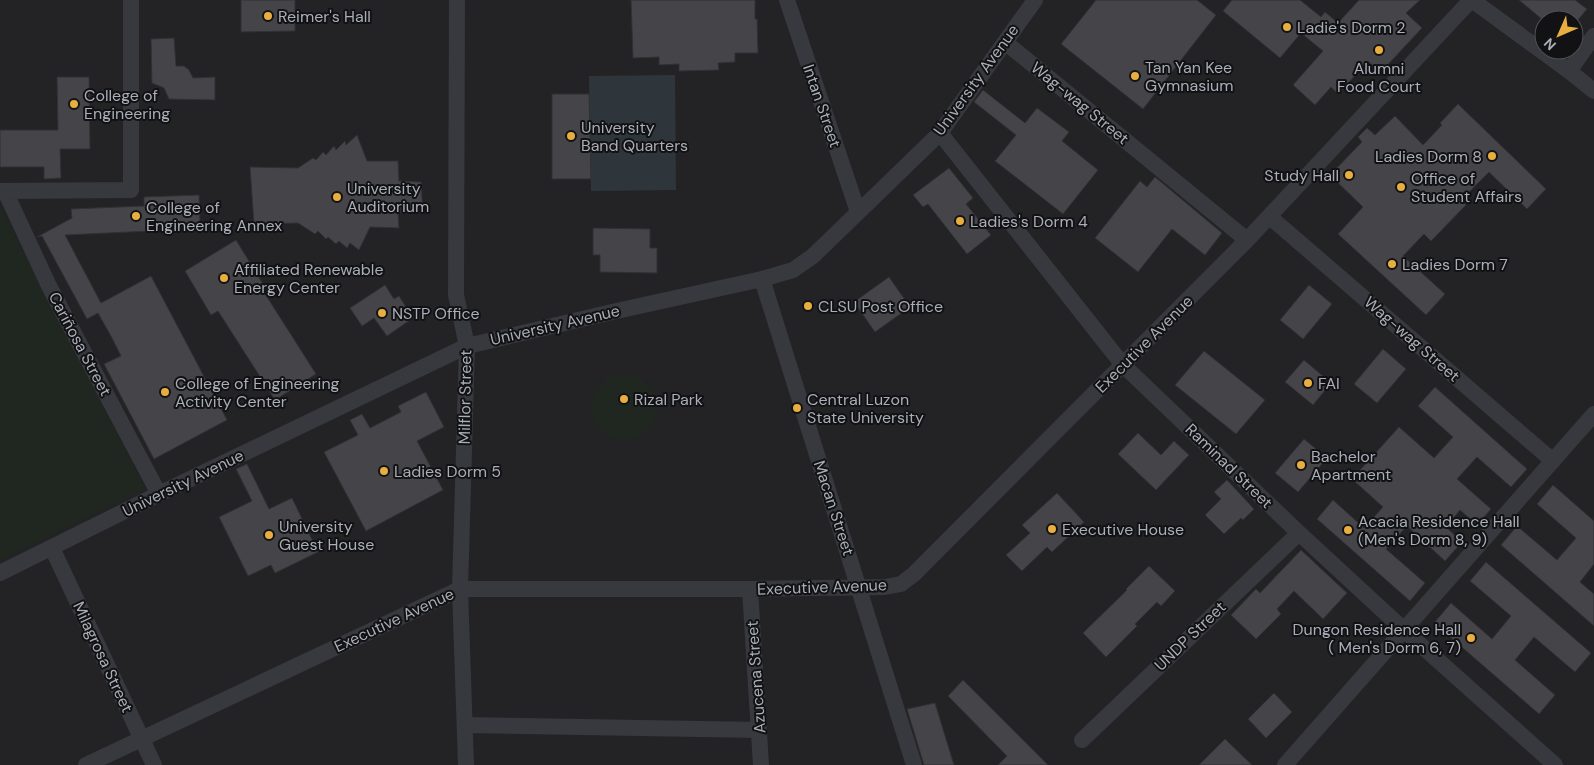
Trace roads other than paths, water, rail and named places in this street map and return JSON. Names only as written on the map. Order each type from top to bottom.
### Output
[{"type":"street","points":[[3,191],[131,190],[131,0]]},
{"type":"street","name":"Milflor Street","points":[[457,0],[456,295],[467,346],[460,590],[466,765]]},
{"type":"street","name":"Intan Street","points":[[786,0],[858,212]]},
{"type":"street","name":"University Avenue","points":[[0,574],[159,494],[467,346],[784,274],[802,265],[940,133],[1035,0]]},
{"type":"street","points":[[1471,0],[1594,91]]},
{"type":"street","name":"Executive Avenue","points":[[86,765],[460,590],[860,587],[894,586],[908,580],[1270,217],[1471,0]]},
{"type":"street","points":[[1569,71],[1594,36]]},
{"type":"street","name":"Wag-wag Street","points":[[1005,42],[1247,240]]},
{"type":"street","name":"Raminad Street","points":[[940,133],[1123,365],[1299,533],[1555,765]]},
{"type":"street","name":"Cariñosa Street","points":[[3,191],[50,286],[159,494]]},
{"type":"street","name":"Wag-wag Street","points":[[1270,217],[1553,461]]},
{"type":"street","name":"Macan Street","points":[[762,279],[860,587],[914,765]]},
{"type":"street","points":[[1285,765],[1594,414]]},
{"type":"street","name":"UNDP Street","points":[[1082,740],[1299,533]]},
{"type":"street","name":"Milagrosa Street","points":[[52,548],[154,765]]},
{"type":"street","name":"Azucena Street","points":[[750,589],[761,765]]},
{"type":"street","points":[[465,725],[759,730]]},
{"type":"place","name":"Reimer's Hall","points":[[268,16]]},
{"type":"place","name":"Ladie's Dorm 2","points":[[1287,27]]},
{"type":"place","name":"Alumni Food Court","points":[[1379,50]]},
{"type":"place","name":"Tan Yan Kee Gymnasium","points":[[1135,76]]},
{"type":"place","name":"College of Engineering","points":[[74,104]]},
{"type":"place","name":"University Band Quarters","points":[[571,136]]},
{"type":"place","name":"Ladies Dorm 8","points":[[1492,156]]},
{"type":"place","name":"Study Hall","points":[[1349,175]]},
{"type":"place","name":"Office of Student Affairs","points":[[1401,187]]},
{"type":"place","name":"University Auditorium","points":[[337,197]]},
{"type":"place","name":"College of Engineering Annex","points":[[136,216]]},
{"type":"place","name":"Ladies's Dorm 4","points":[[960,221]]},
{"type":"place","name":"Ladies Dorm 7","points":[[1392,264]]},
{"type":"place","name":"Affiliated Renewable Energy Center","points":[[224,278]]},
{"type":"place","name":"CLSU Post Office","points":[[808,306]]},
{"type":"place","name":"NSTP Office","points":[[382,313]]},
{"type":"place","name":"FAI","points":[[1308,383]]},
{"type":"place","name":"College of Engineering Activity Center","points":[[165,392]]},
{"type":"place","name":"Rizal Park","points":[[624,399]]},
{"type":"place","name":"Central Luzon State University","points":[[797,408]]},
{"type":"place","name":"Bachelor Apartment","points":[[1301,465]]},
{"type":"place","name":"Ladies Dorm 5","points":[[384,471]]},
{"type":"place","name":"Executive House","points":[[1052,529]]},
{"type":"place","name":"Acacia Residence Hall (Men's Dorm 8, 9)","points":[[1348,530]]},
{"type":"place","name":"University Guest House","points":[[269,535]]},
{"type":"place","name":"Dungon Residence Hall ( Men's Dorm 6, 7)","points":[[1471,638]]}]
